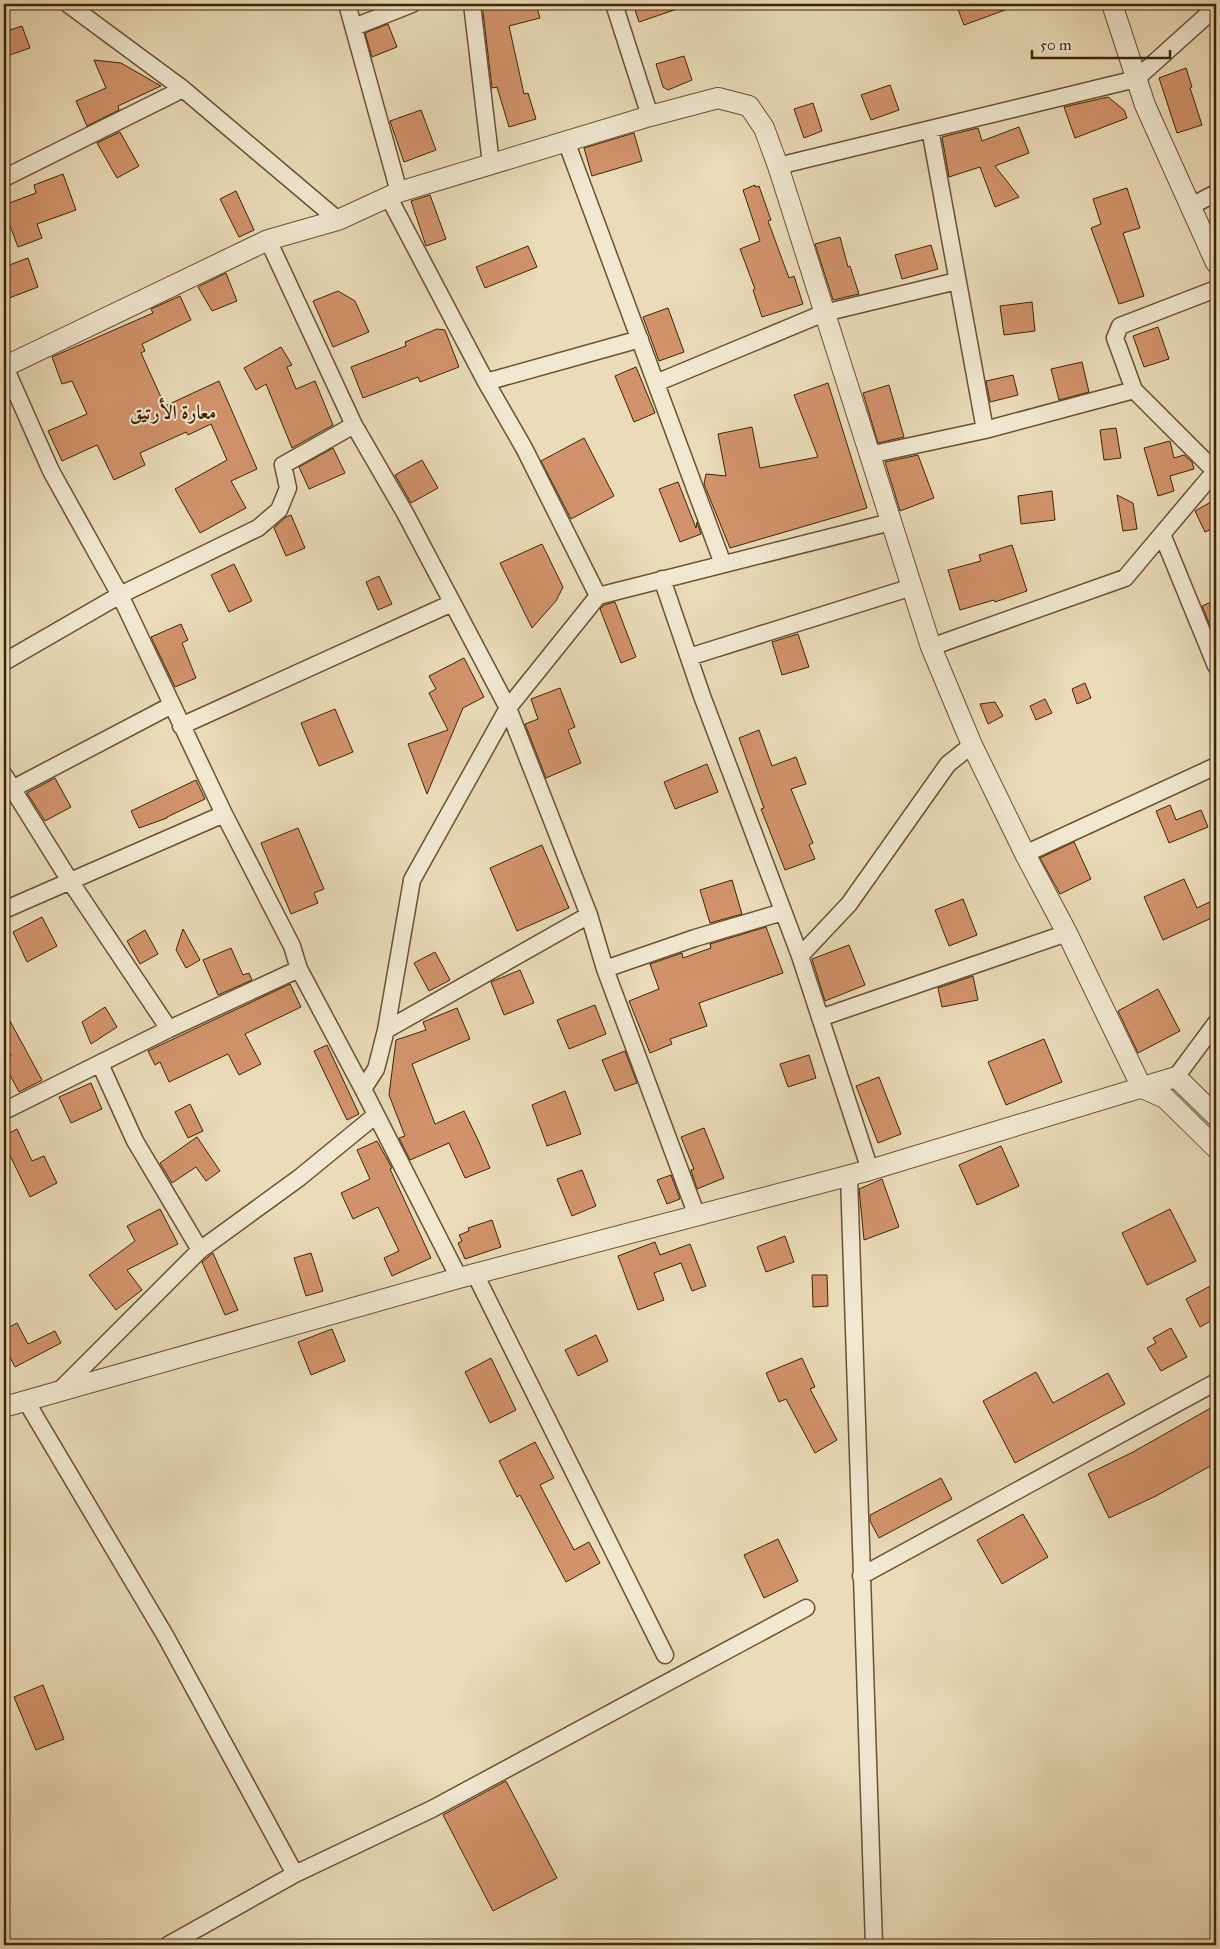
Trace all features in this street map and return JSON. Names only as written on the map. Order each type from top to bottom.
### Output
[{"type":"street","points":[[68,4],[183,89],[338,220]]},
{"type":"street","points":[[347,4],[394,194],[486,382],[524,448],[598,596]]},
{"type":"street","points":[[354,27],[412,4]]},
{"type":"street","points":[[472,4],[491,164]]},
{"type":"street","points":[[614,4],[650,116]]},
{"type":"street","points":[[1112,4],[1145,106],[1216,263]]},
{"type":"street","points":[[778,166],[1136,79],[1216,7]]},
{"type":"street","points":[[4,178],[183,89]]},
{"type":"street","points":[[665,1655],[467,1276],[376,1115],[300,969],[292,946],[224,814],[120,595],[52,470],[4,366],[268,240],[338,220],[394,194],[650,116],[718,98],[749,106],[764,128],[778,166],[931,647],[972,745],[1142,1088],[1165,1098],[1216,1148]]},
{"type":"street","points":[[930,129],[985,430]]},
{"type":"street","points":[[566,141],[723,564]]},
{"type":"street","points":[[1191,206],[1216,193]]},
{"type":"street","points":[[268,240],[354,424],[405,512],[508,708],[589,914],[605,969],[696,1216]]},
{"type":"street","points":[[656,383],[824,314],[957,281]]},
{"type":"street","points":[[931,647],[1125,578],[1216,471],[1134,390],[1115,338],[1120,326],[1216,289]]},
{"type":"street","points":[[486,382],[640,339]]},
{"type":"street","points":[[869,455],[985,430],[1134,390]]},
{"type":"street","points":[[4,662],[120,595],[258,528],[279,510],[288,488],[283,465],[354,424]]},
{"type":"street","points":[[363,1089],[376,1069],[386,1030],[412,880],[508,708],[598,596],[891,522]]},
{"type":"street","points":[[1162,534],[1216,666]]},
{"type":"street","points":[[662,579],[800,956],[870,1170]]},
{"type":"street","points":[[689,657],[912,587]]},
{"type":"street","points":[[181,726],[452,603]]},
{"type":"street","points":[[169,1029],[70,881],[8,782],[172,705]]},
{"type":"street","points":[[800,956],[849,904],[948,764],[972,745]]},
{"type":"street","points":[[1025,854],[1216,766]]},
{"type":"street","points":[[4,910],[224,814]]},
{"type":"street","points":[[605,969],[695,938],[783,912]]},
{"type":"street","points":[[386,1030],[589,914]]},
{"type":"street","points":[[820,1018],[1066,933]]},
{"type":"street","points":[[4,1111],[169,1029],[300,969]]},
{"type":"street","points":[[4,1407],[467,1276],[849,1176],[1142,1088],[1176,1077],[1216,1023]]},
{"type":"street","points":[[100,1064],[135,1141],[200,1250]]},
{"type":"street","points":[[1176,1077],[1216,1116]]},
{"type":"street","points":[[57,1392],[200,1250],[299,1178],[376,1115]]},
{"type":"street","points":[[849,1176],[874,1945]]},
{"type":"street","points":[[861,1576],[1216,1382]]},
{"type":"street","points":[[26,1401],[166,1636],[295,1874]]},
{"type":"street","points":[[168,1945],[193,1939],[295,1874],[432,1808],[806,1608]]},
{"type":"building","points":[[482,4],[498,4],[500,9],[507,7],[508,9],[527,4],[536,4],[540,18],[509,26],[524,94],[528,93],[536,119],[509,127],[497,87],[492,88]]},
{"type":"building","points":[[633,4],[685,4],[686,6],[639,22]]},
{"type":"building","points":[[956,4],[1016,4],[1016,6],[964,25]]},
{"type":"building","points":[[388,24],[397,47],[372,57],[365,33]]},
{"type":"building","points":[[22,26],[30,48],[4,57],[4,32]]},
{"type":"building","points":[[684,56],[692,80],[668,90],[663,87],[656,64]]},
{"type":"building","points":[[94,60],[121,63],[161,86],[118,106],[119,110],[87,126],[76,101],[106,88]]},
{"type":"building","points":[[1186,68],[1192,87],[1190,88],[1202,125],[1177,133],[1159,78]]},
{"type":"building","points":[[890,85],[899,110],[871,120],[861,95]]},
{"type":"building","points":[[1108,97],[1124,110],[1127,118],[1075,138],[1064,107]]},
{"type":"building","points":[[813,103],[822,131],[804,138],[794,109]]},
{"type":"building","points":[[421,110],[436,150],[404,162],[390,121]]},
{"type":"building","points":[[1019,127],[1029,153],[995,166],[1019,197],[995,207],[980,167],[949,177],[942,137],[978,128],[982,141]]},
{"type":"building","points":[[120,132],[139,166],[117,178],[97,143]]},
{"type":"building","points":[[634,133],[642,161],[592,176],[584,148]]},
{"type":"building","points":[[63,174],[76,210],[37,224],[42,238],[18,247],[4,210],[4,205],[36,193],[34,185]]},
{"type":"building","points":[[755,185],[755,187],[759,186],[771,220],[768,221],[789,278],[794,276],[803,304],[762,317],[753,290],[755,289],[740,249],[760,241],[743,190]]},
{"type":"building","points":[[1127,188],[1140,228],[1123,233],[1144,296],[1119,304],[1091,228],[1101,224],[1093,199]]},
{"type":"building","points":[[236,191],[254,230],[239,237],[220,199]]},
{"type":"building","points":[[430,195],[446,239],[426,246],[411,201]]},
{"type":"building","points":[[840,237],[848,267],[850,266],[859,294],[833,300],[815,244]]},
{"type":"building","points":[[931,245],[938,269],[902,279],[895,255]]},
{"type":"building","points":[[528,246],[537,267],[485,288],[476,267]]},
{"type":"building","points":[[28,258],[38,287],[4,300],[4,267]]},
{"type":"building","points":[[226,273],[237,301],[212,311],[198,287]]},
{"type":"building","points":[[338,291],[355,301],[369,332],[333,347],[313,301]]},
{"type":"building","points":[[180,296],[191,320],[142,344],[145,351],[141,353],[165,406],[219,381],[257,469],[231,481],[246,508],[200,533],[175,489],[227,460],[211,424],[188,435],[186,432],[140,453],[145,465],[114,480],[97,445],[62,461],[48,431],[87,414],[72,381],[62,384],[52,357],[153,313],[151,309]]},
{"type":"building","points":[[1032,302],[1035,331],[1004,335],[1000,306]]},
{"type":"building","points":[[668,308],[684,352],[659,361],[643,317]]},
{"type":"building","points":[[1158,327],[1169,359],[1144,367],[1133,336]]},
{"type":"building","points":[[437,329],[445,330],[459,367],[420,382],[418,377],[363,398],[351,367],[406,346],[405,342]]},
{"type":"building","points":[[281,347],[292,365],[287,367],[296,389],[315,381],[333,425],[292,448],[266,384],[256,390],[244,368]]},
{"type":"building","points":[[1082,362],[1089,392],[1059,400],[1051,369]]},
{"type":"building","points":[[636,367],[655,413],[634,422],[615,376]]},
{"type":"building","points":[[1013,375],[1018,395],[990,402],[986,381]]},
{"type":"building","points":[[828,383],[867,508],[730,548],[704,484],[706,474],[726,476],[718,434],[752,427],[760,468],[818,457],[794,395]]},
{"type":"building","points":[[889,385],[904,437],[878,443],[863,393]]},
{"type":"building","points":[[1116,428],[1121,458],[1104,460],[1100,430]]},
{"type":"building","points":[[584,438],[614,496],[571,519],[541,461]]},
{"type":"building","points":[[1170,441],[1174,458],[1184,455],[1192,462],[1194,469],[1170,476],[1174,491],[1158,496],[1144,448]]},
{"type":"building","points":[[333,448],[345,473],[309,489],[299,467]]},
{"type":"building","points":[[918,455],[934,498],[900,511],[885,462]]},
{"type":"building","points":[[422,460],[438,488],[411,503],[395,475]]},
{"type":"building","points":[[678,482],[696,528],[697,522],[701,534],[680,542],[659,489]]},
{"type":"building","points":[[1052,491],[1055,520],[1021,524],[1018,496]]},
{"type":"building","points":[[1117,495],[1133,503],[1137,529],[1123,531]]},
{"type":"building","points":[[1216,499],[1216,527],[1205,532],[1195,511]]},
{"type":"building","points":[[291,515],[305,548],[286,556],[274,528]]},
{"type":"building","points":[[542,544],[563,587],[556,601],[532,628],[500,563]]},
{"type":"building","points":[[1012,545],[1027,591],[995,602],[994,600],[960,610],[948,570],[981,561],[979,555]]},
{"type":"building","points":[[234,564],[252,601],[229,612],[211,575]]},
{"type":"building","points":[[379,576],[392,604],[378,610],[366,582]]},
{"type":"building","points":[[1216,600],[1216,640],[1202,606]]},
{"type":"building","points":[[615,602],[636,657],[621,663],[600,609],[604,605]]},
{"type":"building","points":[[181,624],[188,640],[182,643],[196,678],[175,687],[151,637]]},
{"type":"building","points":[[798,634],[809,667],[782,675],[772,642]]},
{"type":"building","points":[[464,658],[484,697],[463,708],[427,794],[408,744],[448,730],[429,693],[436,689],[429,676]]},
{"type":"building","points":[[1085,683],[1091,698],[1077,704],[1072,689]]},
{"type":"building","points":[[560,688],[575,727],[568,730],[581,763],[546,778],[525,724],[538,719],[531,699]]},
{"type":"building","points":[[1045,699],[1052,713],[1036,720],[1030,706]]},
{"type":"building","points":[[995,702],[1003,716],[988,724],[980,704]]},
{"type":"building","points":[[335,709],[353,752],[319,766],[301,723]]},
{"type":"building","points":[[759,730],[772,766],[796,757],[806,784],[791,789],[813,843],[809,845],[815,859],[785,870],[761,809],[764,808],[739,738]]},
{"type":"building","points":[[707,764],[718,792],[675,809],[664,782]]},
{"type":"building","points":[[55,778],[71,807],[45,821],[27,793]]},
{"type":"building","points":[[196,780],[205,799],[167,818],[139,828],[131,811]]},
{"type":"building","points":[[1170,805],[1176,820],[1201,810],[1208,827],[1169,843],[1156,811]]},
{"type":"building","points":[[298,828],[324,889],[314,893],[318,903],[291,914],[261,843]]},
{"type":"building","points":[[1074,842],[1091,879],[1060,894],[1040,858]]},
{"type":"building","points":[[542,845],[569,908],[517,931],[490,868]]},
{"type":"building","points":[[1184,879],[1197,908],[1216,899],[1216,916],[1163,940],[1144,897]]},
{"type":"building","points":[[732,880],[742,914],[710,923],[700,890]]},
{"type":"building","points":[[963,899],[977,935],[949,946],[935,910]]},
{"type":"building","points":[[42,917],[57,946],[27,962],[13,932]]},
{"type":"building","points":[[766,927],[783,973],[699,1003],[707,1026],[670,1039],[672,1044],[650,1053],[629,1001],[659,989],[650,964],[682,953],[683,958],[711,948],[710,944]]},
{"type":"building","points":[[183,929],[200,960],[186,968],[176,950]]},
{"type":"building","points":[[145,930],[158,954],[140,964],[127,941]]},
{"type":"building","points":[[849,945],[865,985],[825,1001],[812,959]]},
{"type":"building","points":[[231,948],[243,975],[249,973],[252,980],[218,995],[203,960]]},
{"type":"building","points":[[435,952],[450,980],[429,991],[414,963]]},
{"type":"building","points":[[520,970],[534,1003],[504,1015],[491,982]]},
{"type":"building","points":[[973,976],[978,1000],[942,1007],[938,988]]},
{"type":"building","points":[[290,984],[301,1007],[245,1034],[261,1064],[239,1075],[228,1054],[169,1082],[160,1062],[155,1065],[148,1051]]},
{"type":"building","points":[[1158,989],[1180,1031],[1138,1053],[1118,1011]]},
{"type":"building","points":[[595,1005],[606,1034],[569,1049],[557,1020]]},
{"type":"building","points":[[105,1007],[117,1027],[91,1044],[82,1022]]},
{"type":"building","points":[[457,1008],[470,1039],[412,1064],[435,1124],[464,1111],[478,1140],[490,1168],[465,1178],[449,1143],[410,1160],[399,1138],[405,1136],[389,1095],[396,1040],[426,1030],[423,1022]]},
{"type":"building","points":[[4,1010],[42,1080],[19,1092],[4,1064],[4,1061],[11,1056],[4,1042]]},
{"type":"building","points":[[1044,1039],[1062,1082],[1006,1105],[988,1062]]},
{"type":"building","points":[[327,1045],[359,1114],[347,1120],[314,1051]]},
{"type":"building","points":[[625,1051],[637,1083],[615,1091],[602,1060]]},
{"type":"building","points":[[809,1055],[816,1078],[788,1087],[780,1064]]},
{"type":"building","points":[[879,1077],[901,1134],[878,1143],[856,1086]]},
{"type":"building","points":[[91,1083],[102,1109],[71,1123],[59,1097]]},
{"type":"building","points":[[565,1091],[581,1134],[547,1146],[532,1105]]},
{"type":"building","points":[[190,1104],[203,1131],[188,1138],[175,1112]]},
{"type":"building","points":[[704,1128],[724,1178],[697,1189],[691,1170],[694,1169],[681,1137]]},
{"type":"building","points":[[17,1129],[32,1161],[44,1156],[57,1183],[30,1197],[4,1143],[4,1136]]},
{"type":"building","points":[[197,1137],[220,1171],[206,1181],[196,1167],[172,1183],[160,1163]]},
{"type":"building","points":[[377,1141],[392,1168],[390,1169],[431,1258],[392,1276],[384,1258],[399,1251],[378,1207],[353,1219],[341,1193],[370,1179],[357,1150]]},
{"type":"building","points":[[1001,1146],[1019,1186],[977,1205],[959,1165]]},
{"type":"building","points":[[582,1170],[596,1206],[572,1216],[557,1179]]},
{"type":"building","points":[[671,1175],[680,1199],[667,1204],[657,1180]]},
{"type":"building","points":[[882,1179],[899,1227],[864,1240],[859,1189]]},
{"type":"building","points":[[160,1209],[178,1244],[127,1270],[142,1290],[116,1310],[89,1275],[135,1241],[127,1226]]},
{"type":"building","points":[[1170,1209],[1196,1261],[1147,1285],[1122,1233]]},
{"type":"building","points":[[492,1220],[501,1247],[465,1259],[458,1243],[462,1241],[459,1235],[469,1231],[468,1228]]},
{"type":"building","points":[[785,1236],[794,1262],[766,1272],[757,1247]]},
{"type":"building","points":[[655,1242],[660,1255],[690,1244],[706,1286],[692,1291],[681,1263],[654,1273],[664,1300],[638,1310],[618,1256]]},
{"type":"building","points":[[213,1253],[238,1310],[225,1315],[202,1262]]},
{"type":"building","points":[[311,1253],[323,1291],[306,1296],[294,1258]]},
{"type":"building","points":[[812,1275],[827,1275],[828,1306],[813,1307]]},
{"type":"building","points":[[1216,1283],[1216,1318],[1200,1327],[1186,1299]]},
{"type":"building","points":[[17,1323],[28,1344],[55,1331],[61,1343],[15,1367],[4,1346],[4,1330]]},
{"type":"building","points":[[1171,1328],[1187,1357],[1161,1371],[1147,1348],[1156,1343],[1153,1338]]},
{"type":"building","points":[[332,1329],[345,1361],[311,1375],[298,1342]]},
{"type":"building","points":[[596,1335],[608,1361],[578,1376],[565,1350]]},
{"type":"building","points":[[491,1358],[516,1410],[490,1423],[465,1372]]},
{"type":"building","points":[[802,1358],[815,1387],[810,1389],[837,1440],[815,1453],[786,1399],[779,1402],[766,1373]]},
{"type":"building","points":[[1036,1372],[1053,1403],[1108,1373],[1125,1404],[1015,1463],[983,1401]]},
{"type":"building","points":[[1216,1405],[1216,1463],[1156,1496],[1109,1518],[1088,1474],[1133,1452]]},
{"type":"building","points":[[535,1442],[554,1478],[540,1485],[574,1550],[589,1542],[600,1563],[566,1582],[520,1495],[517,1497],[499,1461]]},
{"type":"building","points":[[941,1478],[952,1499],[879,1538],[870,1521],[870,1515]]},
{"type":"building","points":[[1023,1514],[1048,1557],[1002,1584],[977,1540]]},
{"type":"building","points":[[778,1539],[798,1581],[764,1598],[744,1555]]},
{"type":"building","points":[[43,1685],[64,1739],[36,1750],[14,1697]]},
{"type":"building","points":[[506,1781],[557,1878],[493,1911],[443,1815]]},
{"type":"district","name":"معارة الأرتيق","points":[[173,412]]}]
